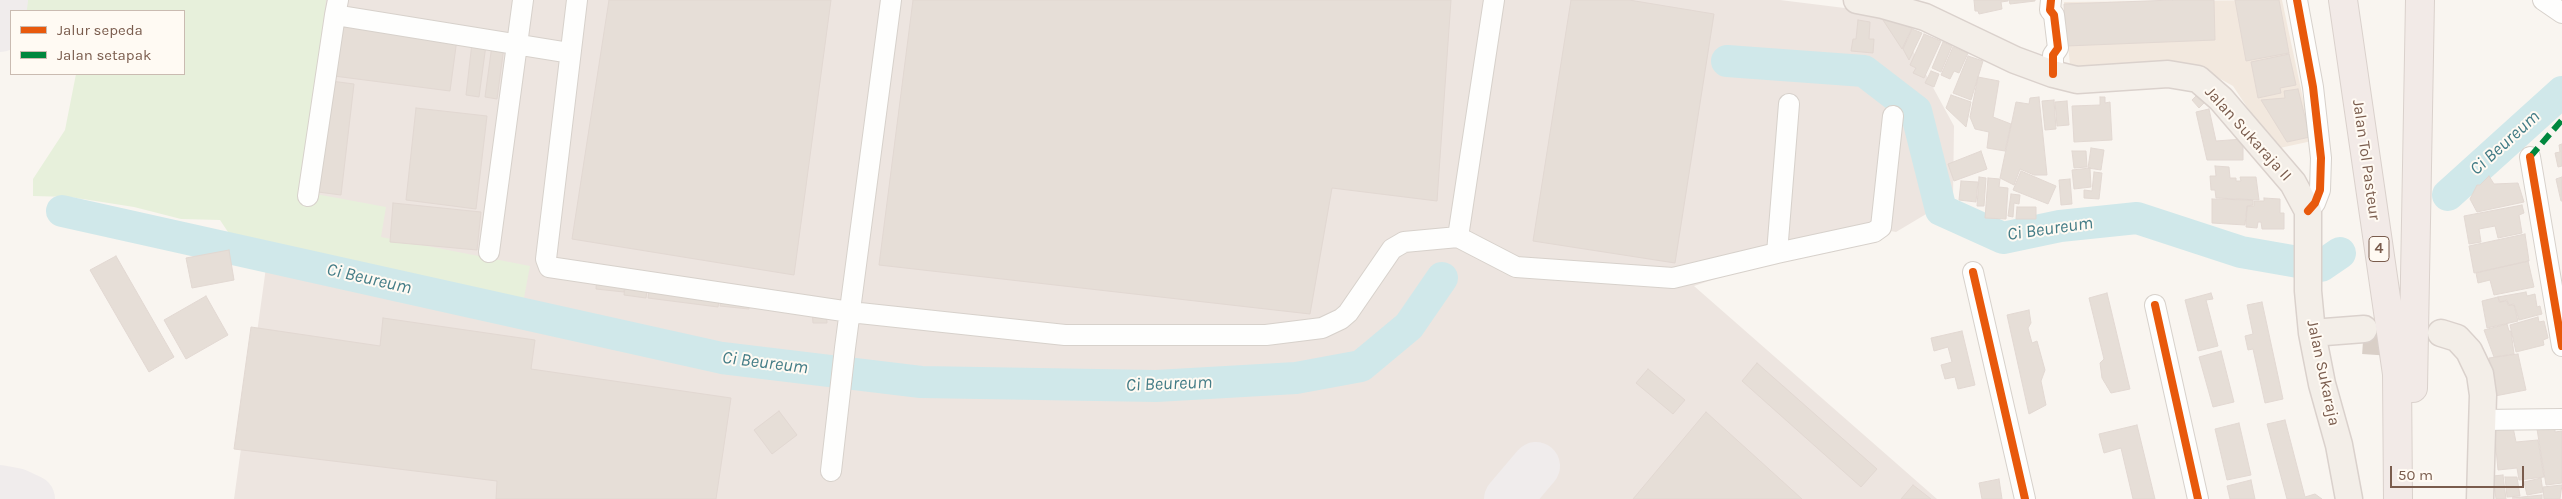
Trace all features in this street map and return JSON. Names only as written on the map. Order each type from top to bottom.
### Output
[{"type":"highway","name":"Jalan Tol Pasteur","points":[[2343,0],[2397,374],[2398,499]]},
{"type":"highway","points":[[2360,0],[2412,370]]},
{"type":"highway","points":[[2417,499],[2412,370],[2420,0]]},
{"type":"main road","name":"Jalan Sukaraja II","points":[[1857,0],[1926,9],[2016,60],[2053,64],[2078,80],[2168,74],[2198,80],[2227,106],[2293,183],[2306,207],[2309,245]]},
{"type":"main road","name":"Jalan Sukaraja","points":[[2309,245],[2308,291],[2312,333],[2322,384],[2339,445],[2349,499]]},
{"type":"main road","points":[[2312,333],[2355,334]]},
{"type":"main road","points":[[2440,340],[2457,348],[2476,362],[2480,374],[2483,395],[2480,499]]},
{"type":"street","points":[[489,252],[523,0]]},
{"type":"street","points":[[577,0],[546,259],[549,268],[850,312],[1065,335],[1276,334],[1322,328],[1341,319],[1348,313],[1381,262],[1392,249],[1404,242],[1458,237],[1516,267],[1674,278],[1874,232],[1881,227],[1893,116]]},
{"type":"street","points":[[831,462],[891,0]]},
{"type":"street","points":[[1458,237],[1494,0]]},
{"type":"street","points":[[2297,0],[2318,126],[2311,188],[2306,207]]},
{"type":"street","points":[[2543,0],[2562,13]]},
{"type":"street","points":[[2050,5],[2041,15],[2045,49],[2053,64]]},
{"type":"street","points":[[308,196],[336,7],[517,45],[570,53]]},
{"type":"street","points":[[1777,253],[1789,104]]},
{"type":"street","points":[[2530,157],[2562,346]]},
{"type":"street","points":[[1974,272],[2025,499]]},
{"type":"street","points":[[2155,305],[2198,499]]},
{"type":"street","points":[[2482,420],[2562,419]]},
{"type":"shaded area","points":[[303,0],[1780,0],[1893,14],[1954,126],[1953,198],[1896,232],[1868,227],[1694,286],[1937,499],[234,499]]},
{"type":"shaded area","points":[[2282,0],[2312,141],[2275,149],[2233,86],[2197,66],[2071,76],[2064,2]]},
{"type":"green space","points":[[16,0],[326,0],[305,192],[386,207],[381,237],[530,266],[523,303],[576,314],[574,320],[405,294],[364,279],[324,279],[289,266],[230,235],[220,220],[181,219],[134,207],[70,197],[33,196],[33,179],[65,130],[76,75],[185,75],[185,10],[15,10]]},
{"type":"building","points":[[609,0],[831,0],[794,275],[572,239]]},
{"type":"building","points":[[913,0],[1451,0],[1437,201],[1332,188],[1310,314],[879,265]]},
{"type":"building","points":[[1571,0],[1629,0],[1714,14],[1675,263],[1533,241]]},
{"type":"building","points":[[1974,0],[2008,1],[2001,2],[2002,9],[1979,14],[1978,11],[1975,11]]},
{"type":"building","points":[[2009,0],[2035,0],[2035,1],[2010,4]]},
{"type":"building","points":[[2214,0],[2215,40],[2066,46],[2064,4]]},
{"type":"building","points":[[2235,0],[2279,0],[2289,53],[2246,61]]},
{"type":"building","points":[[1884,17],[1912,28],[1902,49],[1883,20]]},
{"type":"building","points":[[1858,20],[1870,22],[1869,39],[1874,39],[1873,53],[1851,51],[1853,39],[1856,39]]},
{"type":"building","points":[[341,24],[457,39],[450,91],[334,76]]},
{"type":"building","points":[[1912,29],[1922,33],[1909,60],[1903,49]]},
{"type":"building","points":[[1924,34],[1941,41],[1924,78],[1913,73],[1916,68],[1910,65]]},
{"type":"building","points":[[1943,42],[1952,46],[1941,72],[1932,68]]},
{"type":"building","points":[[472,43],[486,45],[479,97],[466,95]]},
{"type":"building","points":[[492,45],[504,47],[497,99],[485,97]]},
{"type":"building","points":[[1953,47],[1968,53],[1959,73],[1954,71],[1950,79],[1941,75]]},
{"type":"building","points":[[2289,54],[2296,85],[2280,88],[2281,93],[2258,98],[2251,62]]},
{"type":"building","points":[[1968,56],[1983,61],[1971,100],[1953,93]]},
{"type":"building","points":[[1931,71],[1939,74],[1934,87],[1925,83]]},
{"type":"building","points":[[1978,77],[1999,81],[1993,117],[2011,124],[2005,151],[1987,148],[1989,132],[1975,129],[1970,117]]},
{"type":"building","points":[[331,81],[354,84],[341,195],[318,192]]},
{"type":"building","points":[[2298,89],[2310,137],[2287,142],[2261,100],[2285,98],[2284,91]]},
{"type":"building","points":[[2200,92],[2207,100],[2199,108],[2192,100]]},
{"type":"building","points":[[1951,95],[1971,102],[1966,127],[1946,108]]},
{"type":"building","points":[[2039,97],[2047,175],[2034,175],[2020,169],[2014,185],[2000,178],[2016,102],[2029,104],[2030,98]]},
{"type":"building","points":[[2100,97],[2105,97],[2105,103],[2110,102],[2112,140],[2074,142],[2072,106],[2100,105]]},
{"type":"building","points":[[2054,100],[2056,129],[2045,130],[2042,101]]},
{"type":"building","points":[[2067,101],[2069,125],[2057,126],[2055,102]]},
{"type":"building","points":[[416,108],[487,116],[476,209],[406,200]]},
{"type":"building","points":[[2209,109],[2216,141],[2243,139],[2243,160],[2207,160],[2196,112]]},
{"type":"building","points":[[2562,144],[2562,166],[2558,167],[2555,153],[2560,152],[2559,145]]},
{"type":"building","points":[[2091,148],[2104,150],[2101,170],[2088,168]]},
{"type":"building","points":[[1981,151],[1987,169],[1954,181],[1948,164]]},
{"type":"building","points":[[2072,151],[2086,151],[2087,167],[2074,168]]},
{"type":"building","points":[[2215,166],[2229,167],[2230,178],[2236,178],[2236,181],[2241,181],[2240,177],[2256,177],[2259,200],[2216,198],[2215,190],[2211,190],[2210,176],[2216,176]]},
{"type":"building","points":[[2090,168],[2091,187],[2074,189],[2072,170]]},
{"type":"building","points":[[2021,171],[2056,186],[2048,204],[2013,190]]},
{"type":"building","points":[[2094,172],[2102,173],[2099,199],[2084,198],[2084,190],[2092,191]]},
{"type":"building","points":[[2489,176],[2494,184],[2518,183],[2524,202],[2477,212],[2470,199],[2477,185],[2480,185]]},
{"type":"building","points":[[1979,177],[1986,178],[1984,206],[1977,206]]},
{"type":"building","points":[[2562,177],[2562,201],[2561,201],[2556,179]]},
{"type":"building","points":[[1988,178],[2000,179],[1999,187],[2008,188],[2006,219],[1985,218]]},
{"type":"building","points":[[2070,179],[2072,204],[2061,205],[2059,180]]},
{"type":"building","points":[[1961,181],[1978,182],[1976,202],[1959,200]]},
{"type":"building","points":[[2011,194],[2020,195],[2019,204],[2014,203],[2013,217],[2008,216]]},
{"type":"building","points":[[2264,198],[2280,199],[2280,213],[2284,213],[2284,229],[2262,229],[2261,222],[2258,222],[2257,228],[2246,227],[2247,206],[2254,206],[2254,201],[2264,201]]},
{"type":"building","points":[[2212,199],[2253,200],[2253,205],[2247,206],[2245,225],[2212,223]]},
{"type":"building","points":[[393,203],[481,212],[477,250],[390,242]]},
{"type":"building","points":[[2522,205],[2524,213],[2519,215],[2522,233],[2498,238],[2495,226],[2479,229],[2481,242],[2469,244],[2464,216]]},
{"type":"building","points":[[2017,207],[2036,207],[2036,219],[2016,219]]},
{"type":"building","points":[[2525,234],[2529,261],[2474,273],[2469,246]]},
{"type":"building","points":[[229,250],[234,280],[192,288],[186,258]]},
{"type":"building","points":[[116,256],[174,357],[149,372],[90,270]]},
{"type":"building","points":[[2528,261],[2534,287],[2494,295],[2490,280],[2478,283],[2476,273]]},
{"type":"building","points":[[597,276],[625,279],[624,292],[596,289]]},
{"type":"building","points":[[626,280],[648,283],[646,298],[624,295]]},
{"type":"building","points":[[650,285],[720,295],[718,307],[648,298]]},
{"type":"building","points":[[2526,292],[2527,296],[2535,294],[2537,307],[2540,306],[2542,314],[2519,320],[2514,304],[2509,305],[2507,300],[2500,302],[2498,297]]},
{"type":"building","points":[[2107,293],[2130,389],[2111,393],[2102,378],[2100,363],[2104,359],[2089,298]]},
{"type":"building","points":[[2211,293],[2213,299],[2206,300],[2218,346],[2198,351],[2185,300]]},
{"type":"building","points":[[722,295],[750,298],[749,309],[720,306]]},
{"type":"building","points":[[206,296],[228,335],[186,359],[164,320]]},
{"type":"building","points":[[2498,297],[2499,302],[2507,301],[2508,305],[2514,305],[2518,321],[2487,328],[2482,301]]},
{"type":"building","points":[[2262,302],[2283,399],[2265,403],[2253,349],[2248,350],[2245,336],[2253,334],[2247,305]]},
{"type":"building","points":[[812,309],[826,309],[827,323],[813,323]]},
{"type":"building","points":[[2029,310],[2031,323],[2028,328],[2032,343],[2037,341],[2045,370],[2041,381],[2046,405],[2029,414],[2007,315]]},
{"type":"building","points":[[2538,317],[2539,322],[2544,321],[2548,338],[2543,340],[2544,345],[2516,352],[2510,325]]},
{"type":"building","points":[[383,318],[535,340],[531,369],[731,398],[716,499],[496,499],[497,481],[234,449],[251,327],[380,346]]},
{"type":"building","points":[[2507,324],[2509,331],[2511,331],[2514,354],[2494,357],[2484,330]]},
{"type":"building","points":[[1962,331],[1975,385],[1958,389],[1955,377],[1945,379],[1941,365],[1952,362],[1948,347],[1934,351],[1931,338]]},
{"type":"building","points":[[2221,351],[2234,402],[2213,407],[2199,357]]},
{"type":"building","points":[[2518,354],[2526,390],[2495,396],[2489,358]]},
{"type":"building","points":[[1757,363],[1877,469],[1861,487],[1742,381]]},
{"type":"building","points":[[1648,369],[1685,400],[1673,414],[1636,383]]},
{"type":"building","points":[[779,411],[797,435],[772,454],[754,430]]},
{"type":"building","points":[[1706,412],[1802,499],[1633,499]]},
{"type":"building","points":[[2285,420],[2305,497],[2315,494],[2322,499],[2287,499],[2267,424]]},
{"type":"building","points":[[2239,423],[2251,475],[2227,480],[2215,429]]},
{"type":"building","points":[[2137,425],[2155,499],[2133,499],[2121,448],[2104,453],[2099,434]]},
{"type":"building","points":[[2555,426],[2555,432],[2562,431],[2562,483],[2546,485],[2537,429]]},
{"type":"building","points":[[2513,427],[2516,442],[2538,440],[2544,477],[2519,480],[2517,468],[2498,470],[2494,429]]},
{"type":"building","points":[[2503,475],[2506,499],[2496,499],[2493,476]]},
{"type":"building","points":[[2505,477],[2517,477],[2520,496],[2507,497]]},
{"type":"building","points":[[2541,478],[2543,492],[2527,495],[2524,482]]},
{"type":"building","points":[[1999,479],[2002,499],[1982,499],[1979,483]]},
{"type":"building","points":[[2251,480],[2255,499],[2230,499],[2227,486]]},
{"type":"building","points":[[1913,485],[1931,499],[1901,499]]},
{"type":"building","points":[[2562,485],[2560,499],[2544,499],[2543,487]]},
{"type":"building","points":[[2542,495],[2542,499],[2512,498]]},
{"type":"waterway","name":"Ci Beureum","points":[[1727,61],[1864,71],[1916,111],[1941,210],[2003,238],[2060,226],[2137,218],[2241,252],[2321,266],[2340,253]]},
{"type":"waterway","name":"Ci Beureum","points":[[2448,195],[2562,92]]},
{"type":"waterway","name":"Ci Beureum","points":[[62,211],[722,358],[921,382],[1156,386],[1296,378],[1361,366],[1409,326],[1442,278]]},
{"type":"taxiway","points":[[0,28],[4,0]]},
{"type":"taxiway","points":[[1508,499],[1536,466]]},
{"type":"taxiway","points":[[0,489],[16,492],[31,499]]},
{"type":"tunnel","points":[[2363,341],[2439,346]]},
{"type":"marked path","points":[[2530,157],[2562,120]]},
{"type":"cycle path","points":[[2051,0],[2050,10],[2054,15],[2058,48],[2053,55],[2053,74]]},
{"type":"cycle path","points":[[2297,0],[2313,87],[2321,158],[2320,190],[2315,203],[2308,211]]},
{"type":"cycle path","points":[[2530,157],[2562,346]]},
{"type":"cycle path","points":[[1973,272],[2025,499]]},
{"type":"cycle path","points":[[2155,305],[2198,499]]}]
